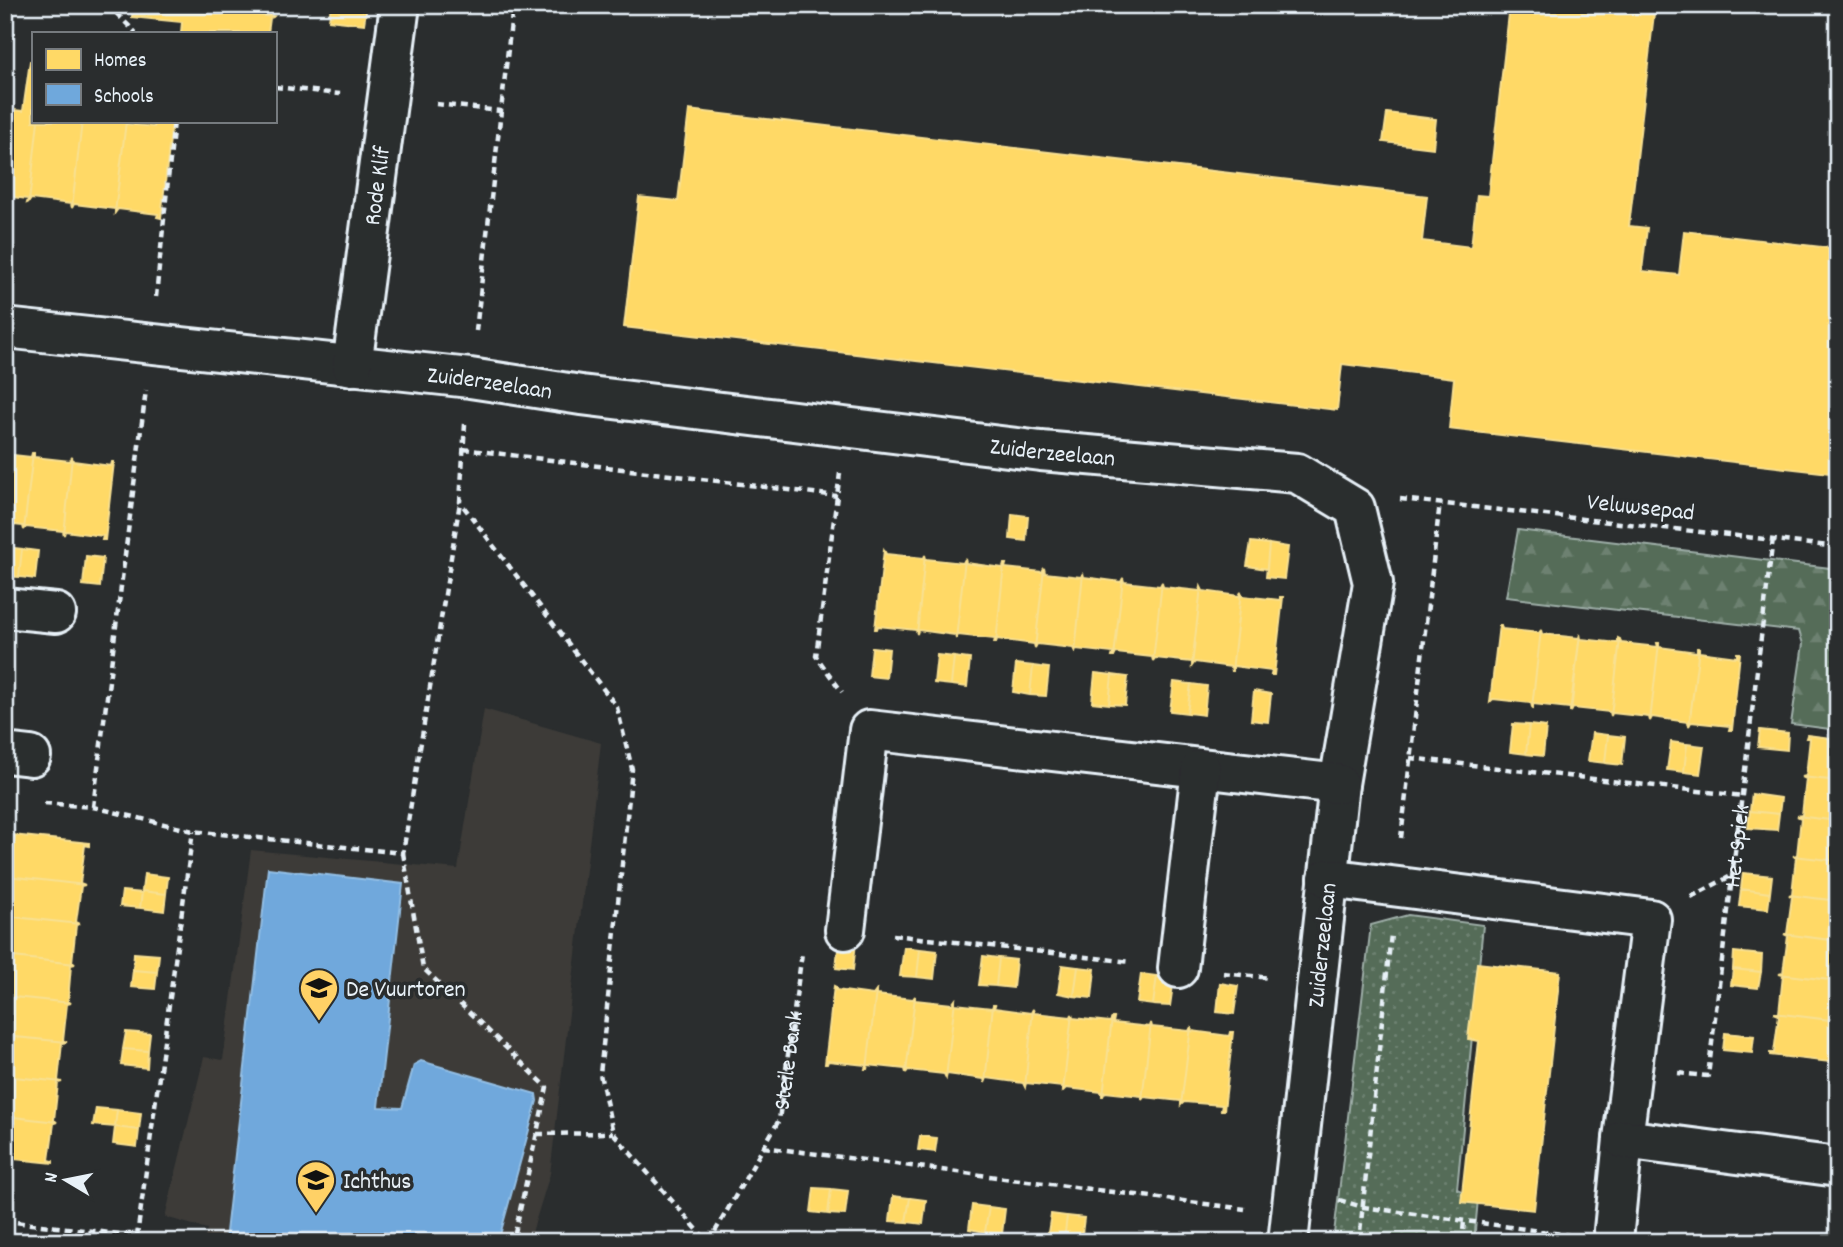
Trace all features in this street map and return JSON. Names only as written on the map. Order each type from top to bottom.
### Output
[{"type":"street","name":"Rode Klif","points":[[352,366],[400,5]]},
{"type":"street","name":"Zuiderzeelaan","points":[[5,327],[471,378],[581,395],[1041,450],[1297,474],[1354,508],[1373,583],[1339,784],[1291,1215]]},
{"type":"street","points":[[5,608],[56,613]]},
{"type":"street","points":[[845,930],[869,730],[1339,784]]},
{"type":"street","points":[[1178,968],[1201,769]]},
{"type":"street","points":[[1328,878],[1651,919],[1614,1230]]},
{"type":"street","points":[[1623,1139],[1838,1167]]},
{"type":"path","points":[[108,5],[135,32]]},
{"type":"path","points":[[513,5],[463,449],[460,502],[403,853],[423,968],[547,1087],[513,1242]]},
{"type":"path","points":[[93,807],[152,344],[174,122]]},
{"type":"path","points":[[845,427],[816,656],[869,730]]},
{"type":"path","points":[[463,449],[837,496]]},
{"type":"path","points":[[460,502],[617,707],[632,769],[600,1074],[613,1133],[709,1242]]},
{"type":"path","name":"Veluwsepad","points":[[1440,502],[1838,547]]},
{"type":"path","name":"Het Spiek","points":[[1632,1068],[1708,1076],[1773,538]]},
{"type":"path","points":[[1410,758],[1743,796]]},
{"type":"path","points":[[43,802],[93,807],[193,831],[403,853]]},
{"type":"path","points":[[5,1221],[138,1239],[193,831]]},
{"type":"path","name":"Steile Bank","points":[[709,1242],[779,1120],[803,947],[845,930],[1316,984]]},
{"type":"path","points":[[537,1134],[613,1133]]},
{"type":"path","points":[[763,1147],[1291,1215],[1363,1207],[1569,1235],[1614,1230],[1725,1242]]},
{"type":"path","points":[[1462,1242],[1464,1221]]},
{"type":"shaded area","points":[[484,709],[601,743],[550,1174],[529,1242],[204,1242],[207,1229],[165,1217],[204,1057],[223,1060],[251,850],[458,869]]},
{"type":"green space","points":[[1518,530],[1838,569],[1838,730],[1791,724],[1803,644],[1799,631],[1506,597]]},
{"type":"green space","points":[[1408,915],[1483,925],[1457,1189],[1478,1199],[1474,1242],[1333,1242],[1371,925]]},
{"type":"building: Homes","points":[[133,5],[180,5],[273,17],[270,18],[268,32],[181,32],[182,22],[132,17]]},
{"type":"building: Homes","points":[[180,5],[271,5],[270,15],[274,16],[273,17]]},
{"type":"building: Homes","points":[[331,5],[367,5],[364,24],[329,20]]},
{"type":"building: Homes","points":[[1510,5],[1655,5],[1629,226],[1647,228],[1642,271],[1679,275],[1684,231],[1838,249],[1838,474],[1449,429],[1454,378],[1342,364],[1337,410],[624,327],[639,197],[678,201],[689,110],[1427,196],[1422,241],[1471,247],[1477,195],[1488,196]]},
{"type":"building: Homes","points":[[32,61],[32,122],[38,122],[29,202],[27,203],[28,199],[5,196],[5,109],[23,111]]},
{"type":"building: Homes","points":[[1387,113],[1436,119],[1433,148],[1383,142]]},
{"type":"building: Homes","points":[[38,122],[82,122],[72,208],[71,204],[31,199],[29,202]]},
{"type":"building: Homes","points":[[82,122],[126,122],[115,213],[115,209],[74,204],[72,208]]},
{"type":"building: Homes","points":[[126,122],[154,127],[155,122],[172,122],[161,218],[157,217],[158,214],[118,209],[115,213]]},
{"type":"building: Homes","points":[[32,453],[24,530],[23,526],[5,524],[5,454],[31,457]]},
{"type":"building: Homes","points":[[33,453],[34,457],[70,461],[72,457],[64,535],[63,531],[26,527],[24,530]]},
{"type":"building: Homes","points":[[72,457],[73,461],[111,466],[114,462],[105,540],[102,540],[103,536],[65,531],[64,535]]},
{"type":"building: Homes","points":[[1012,514],[1028,516],[1026,541],[1010,539]]},
{"type":"building: Homes","points":[[1251,542],[1269,544],[1267,569],[1247,566]]},
{"type":"building: Homes","points":[[1269,544],[1288,547],[1284,579],[1266,577]]},
{"type":"building: Homes","points":[[5,547],[22,549],[19,577],[5,576]]},
{"type":"building: Homes","points":[[22,549],[38,551],[35,579],[19,577]]},
{"type":"building: Homes","points":[[884,550],[886,554],[924,558],[925,555],[917,634],[916,630],[878,626],[875,629]]},
{"type":"building: Homes","points":[[925,555],[926,559],[963,563],[965,559],[956,639],[955,635],[918,630],[917,634]]},
{"type":"building: Homes","points":[[86,556],[103,558],[100,587],[83,585]]},
{"type":"building: Homes","points":[[965,559],[966,563],[1003,568],[1004,564],[996,643],[995,639],[958,635],[956,639]]},
{"type":"building: Homes","points":[[1004,564],[1005,568],[1042,572],[1044,568],[1035,648],[1034,644],[997,639],[996,643]]},
{"type":"building: Homes","points":[[1044,568],[1045,573],[1081,577],[1083,573],[1075,652],[1073,648],[1037,644],[1035,648]]},
{"type":"building: Homes","points":[[1083,573],[1084,577],[1121,582],[1123,578],[1114,657],[1113,653],[1076,649],[1075,652]]},
{"type":"building: Homes","points":[[1123,578],[1124,582],[1160,586],[1162,582],[1153,661],[1152,657],[1116,653],[1114,657]]},
{"type":"building: Homes","points":[[1162,582],[1163,587],[1200,591],[1201,587],[1192,666],[1192,662],[1155,658],[1153,661]]},
{"type":"building: Homes","points":[[1201,587],[1203,591],[1239,596],[1241,592],[1232,671],[1231,667],[1195,662],[1192,666]]},
{"type":"building: Homes","points":[[1241,592],[1242,596],[1280,600],[1280,597],[1283,597],[1274,675],[1271,675],[1272,671],[1233,666],[1232,671]]},
{"type":"building: Homes","points":[[1499,625],[1502,629],[1539,633],[1541,630],[1532,707],[1531,703],[1493,699],[1490,702]]},
{"type":"building: Homes","points":[[1541,630],[1542,634],[1579,638],[1580,634],[1570,712],[1570,708],[1533,704],[1532,707]]},
{"type":"building: Homes","points":[[1580,634],[1581,639],[1618,643],[1618,638],[1620,639],[1611,716],[1610,712],[1573,708],[1571,712]]},
{"type":"building: Homes","points":[[1620,639],[1621,643],[1658,647],[1659,643],[1650,721],[1649,717],[1612,713],[1611,716]]},
{"type":"building: Homes","points":[[1659,643],[1659,647],[1697,652],[1699,648],[1689,726],[1688,722],[1652,717],[1650,721]]},
{"type":"building: Homes","points":[[872,647],[889,649],[886,678],[869,676]]},
{"type":"building: Homes","points":[[1699,648],[1699,652],[1737,657],[1737,653],[1740,653],[1732,730],[1729,730],[1730,726],[1691,722],[1689,726]]},
{"type":"building: Homes","points":[[937,655],[954,657],[951,685],[934,683]]},
{"type":"building: Homes","points":[[954,657],[970,659],[967,687],[951,685]]},
{"type":"building: Homes","points":[[1016,664],[1033,666],[1030,695],[1013,692]]},
{"type":"building: Homes","points":[[1033,666],[1049,668],[1046,696],[1030,695]]},
{"type":"building: Homes","points":[[1095,673],[1112,675],[1109,704],[1092,702]]},
{"type":"building: Homes","points":[[1112,675],[1128,677],[1125,705],[1109,704]]},
{"type":"building: Homes","points":[[1174,682],[1191,684],[1187,713],[1170,711]]},
{"type":"building: Homes","points":[[1191,684],[1207,686],[1204,715],[1187,713]]},
{"type":"building: Homes","points":[[1254,691],[1271,694],[1268,722],[1251,720]]},
{"type":"building: Homes","points":[[1513,724],[1529,725],[1526,754],[1510,752]]},
{"type":"building: Homes","points":[[1529,725],[1546,727],[1543,756],[1526,754]]},
{"type":"building: Homes","points":[[1760,730],[1788,733],[1787,750],[1758,747]]},
{"type":"building: Homes","points":[[1592,733],[1608,735],[1605,763],[1588,761]]},
{"type":"building: Homes","points":[[1608,735],[1625,737],[1622,765],[1605,763]]},
{"type":"building: Homes","points":[[1807,735],[1838,739],[1838,781],[1802,777],[1806,776],[1810,738],[1806,738]]},
{"type":"building: Homes","points":[[1671,742],[1687,744],[1684,772],[1667,770]]},
{"type":"building: Homes","points":[[1687,744],[1704,746],[1700,774],[1684,772]]},
{"type":"building: Homes","points":[[1802,777],[1838,781],[1838,821],[1797,816],[1802,815],[1806,779]]},
{"type":"building: Homes","points":[[1752,794],[1781,798],[1779,814],[1750,811]]},
{"type":"building: Homes","points":[[1750,811],[1779,814],[1777,830],[1748,828]]},
{"type":"building: Homes","points":[[1797,816],[1838,821],[1838,861],[1793,856],[1797,855],[1801,818]]},
{"type":"building: Homes","points":[[12,835],[89,843],[89,846],[85,845],[80,883],[85,885],[7,876],[11,875],[15,837]]},
{"type":"building: Homes","points":[[1793,856],[1838,861],[1838,901],[1789,895],[1792,894],[1796,857]]},
{"type":"building: Homes","points":[[1743,873],[1772,876],[1770,893],[1741,889]]},
{"type":"building: Homes","points":[[144,874],[168,877],[166,894],[142,891]]},
{"type":"building: Homes","points":[[7,876],[85,885],[81,886],[76,922],[80,924],[5,916],[11,878]]},
{"type":"building: Homes","points":[[1741,889],[1770,893],[1768,909],[1739,906]]},
{"type":"building: Homes","points":[[122,891],[142,893],[140,908],[120,906]]},
{"type":"building: Homes","points":[[142,891],[166,894],[164,911],[140,908]]},
{"type":"building: Homes","points":[[1789,895],[1838,901],[1838,941],[1784,934],[1787,934],[1792,897]]},
{"type":"building: Homes","points":[[5,916],[80,924],[76,925],[72,962],[75,964],[5,956]]},
{"type":"building: Homes","points":[[1784,934],[1838,941],[1838,981],[1779,974],[1783,973],[1788,936]]},
{"type":"building: Homes","points":[[839,940],[856,942],[853,970],[836,968]]},
{"type":"building: Homes","points":[[904,947],[920,949],[917,977],[900,976]]},
{"type":"building: Homes","points":[[920,949],[937,951],[934,979],[917,977]]},
{"type":"building: Homes","points":[[1734,952],[1762,955],[1761,972],[1733,969]]},
{"type":"building: Homes","points":[[134,953],[159,955],[157,972],[133,970]]},
{"type":"building: Homes","points":[[5,956],[75,964],[71,965],[68,1001],[71,1003],[5,996]]},
{"type":"building: Homes","points":[[983,956],[999,958],[996,986],[979,985]]},
{"type":"building: Homes","points":[[999,958],[1016,960],[1013,988],[996,986]]},
{"type":"building: Homes","points":[[1477,963],[1560,972],[1534,1210],[1461,1202],[1479,1041],[1468,1039]]},
{"type":"building: Homes","points":[[1062,965],[1078,967],[1074,996],[1058,993]]},
{"type":"building: Homes","points":[[1078,967],[1095,969],[1092,998],[1074,996]]},
{"type":"building: Homes","points":[[1733,969],[1761,972],[1758,988],[1731,985]]},
{"type":"building: Homes","points":[[133,970],[157,972],[155,989],[131,987]]},
{"type":"building: Homes","points":[[1141,974],[1157,976],[1153,1005],[1137,1003]]},
{"type":"building: Homes","points":[[1779,974],[1838,981],[1838,1021],[1774,1013],[1779,1013],[1783,975]]},
{"type":"building: Homes","points":[[1157,976],[1174,978],[1170,1006],[1153,1005]]},
{"type":"building: Homes","points":[[1220,983],[1238,986],[1234,1014],[1217,1012]]},
{"type":"building: Homes","points":[[834,986],[836,990],[873,995],[876,991],[867,1069],[866,1065],[828,1061],[825,1064]]},
{"type":"building: Homes","points":[[876,991],[876,995],[913,999],[915,996],[906,1073],[905,1069],[868,1065],[867,1069]]},
{"type":"building: Homes","points":[[5,996],[71,1003],[67,1004],[63,1041],[67,1042],[5,1036]]},
{"type":"building: Homes","points":[[915,996],[915,1000],[952,1004],[955,1000],[946,1078],[944,1074],[908,1070],[906,1073]]},
{"type":"building: Homes","points":[[955,1000],[955,1004],[992,1008],[993,1005],[985,1083],[984,1079],[947,1074],[946,1078]]},
{"type":"building: Homes","points":[[993,1005],[994,1008],[1031,1013],[1033,1009],[1025,1087],[1023,1083],[987,1078],[985,1083]]},
{"type":"building: Homes","points":[[1033,1009],[1034,1013],[1071,1017],[1072,1014],[1063,1091],[1063,1087],[1026,1083],[1025,1087]]},
{"type":"building: Homes","points":[[1774,1013],[1838,1021],[1838,1063],[1770,1055],[1774,1053],[1779,1015]]},
{"type":"building: Homes","points":[[1072,1014],[1073,1018],[1110,1022],[1112,1018],[1103,1096],[1102,1092],[1066,1088],[1063,1091]]},
{"type":"building: Homes","points":[[1112,1018],[1113,1023],[1150,1027],[1151,1023],[1142,1100],[1142,1096],[1105,1092],[1103,1096]]},
{"type":"building: Homes","points":[[1151,1023],[1152,1027],[1189,1031],[1191,1027],[1181,1105],[1181,1101],[1144,1097],[1142,1100]]},
{"type":"building: Homes","points":[[1191,1027],[1192,1031],[1229,1036],[1230,1032],[1233,1032],[1224,1110],[1221,1110],[1222,1105],[1184,1102],[1181,1105]]},
{"type":"building: Homes","points":[[126,1032],[150,1034],[148,1051],[123,1049]]},
{"type":"building: Homes","points":[[1725,1033],[1754,1036],[1752,1053],[1723,1050]]},
{"type":"building: Homes","points":[[5,1036],[67,1042],[62,1043],[58,1081],[62,1082],[5,1076]]},
{"type":"building: Homes","points":[[123,1049],[148,1051],[147,1068],[121,1065]]},
{"type":"building: Homes","points":[[5,1076],[62,1082],[58,1083],[54,1120],[57,1122],[5,1116]]},
{"type":"building: Homes","points":[[96,1108],[117,1110],[115,1127],[93,1125]]},
{"type":"building: Homes","points":[[117,1110],[141,1113],[139,1130],[115,1127]]},
{"type":"building: Homes","points":[[5,1116],[57,1122],[54,1123],[49,1160],[53,1163],[5,1158]]},
{"type":"building: Homes","points":[[115,1127],[139,1130],[137,1147],[113,1144]]},
{"type":"building: Homes","points":[[920,1136],[937,1138],[935,1152],[918,1150]]},
{"type":"building: Homes","points":[[814,1188],[831,1189],[828,1214],[811,1212]]},
{"type":"building: Homes","points":[[831,1189],[848,1191],[845,1215],[828,1214]]},
{"type":"building: Homes","points":[[893,1196],[910,1198],[906,1222],[890,1221]]},
{"type":"building: Homes","points":[[910,1198],[926,1200],[923,1224],[906,1222]]},
{"type":"building: Homes","points":[[972,1205],[989,1207],[985,1232],[969,1229]]},
{"type":"building: Homes","points":[[989,1207],[1005,1209],[1002,1234],[985,1232]]},
{"type":"building: Homes","points":[[1051,1214],[1067,1216],[1064,1241],[1047,1239]]},
{"type":"building: Homes","points":[[1067,1216],[1084,1218],[1081,1242],[1064,1241]]},
{"type":"building: Schools","points":[[268,868],[403,884],[378,1107],[402,1108],[414,1065],[421,1061],[536,1094],[537,1101],[498,1242],[225,1241]]},
{"type":"place","name":"De Vuurtoren","points":[[319,1022]]},
{"type":"place","name":"Ichthus","points":[[316,1214]]}]
